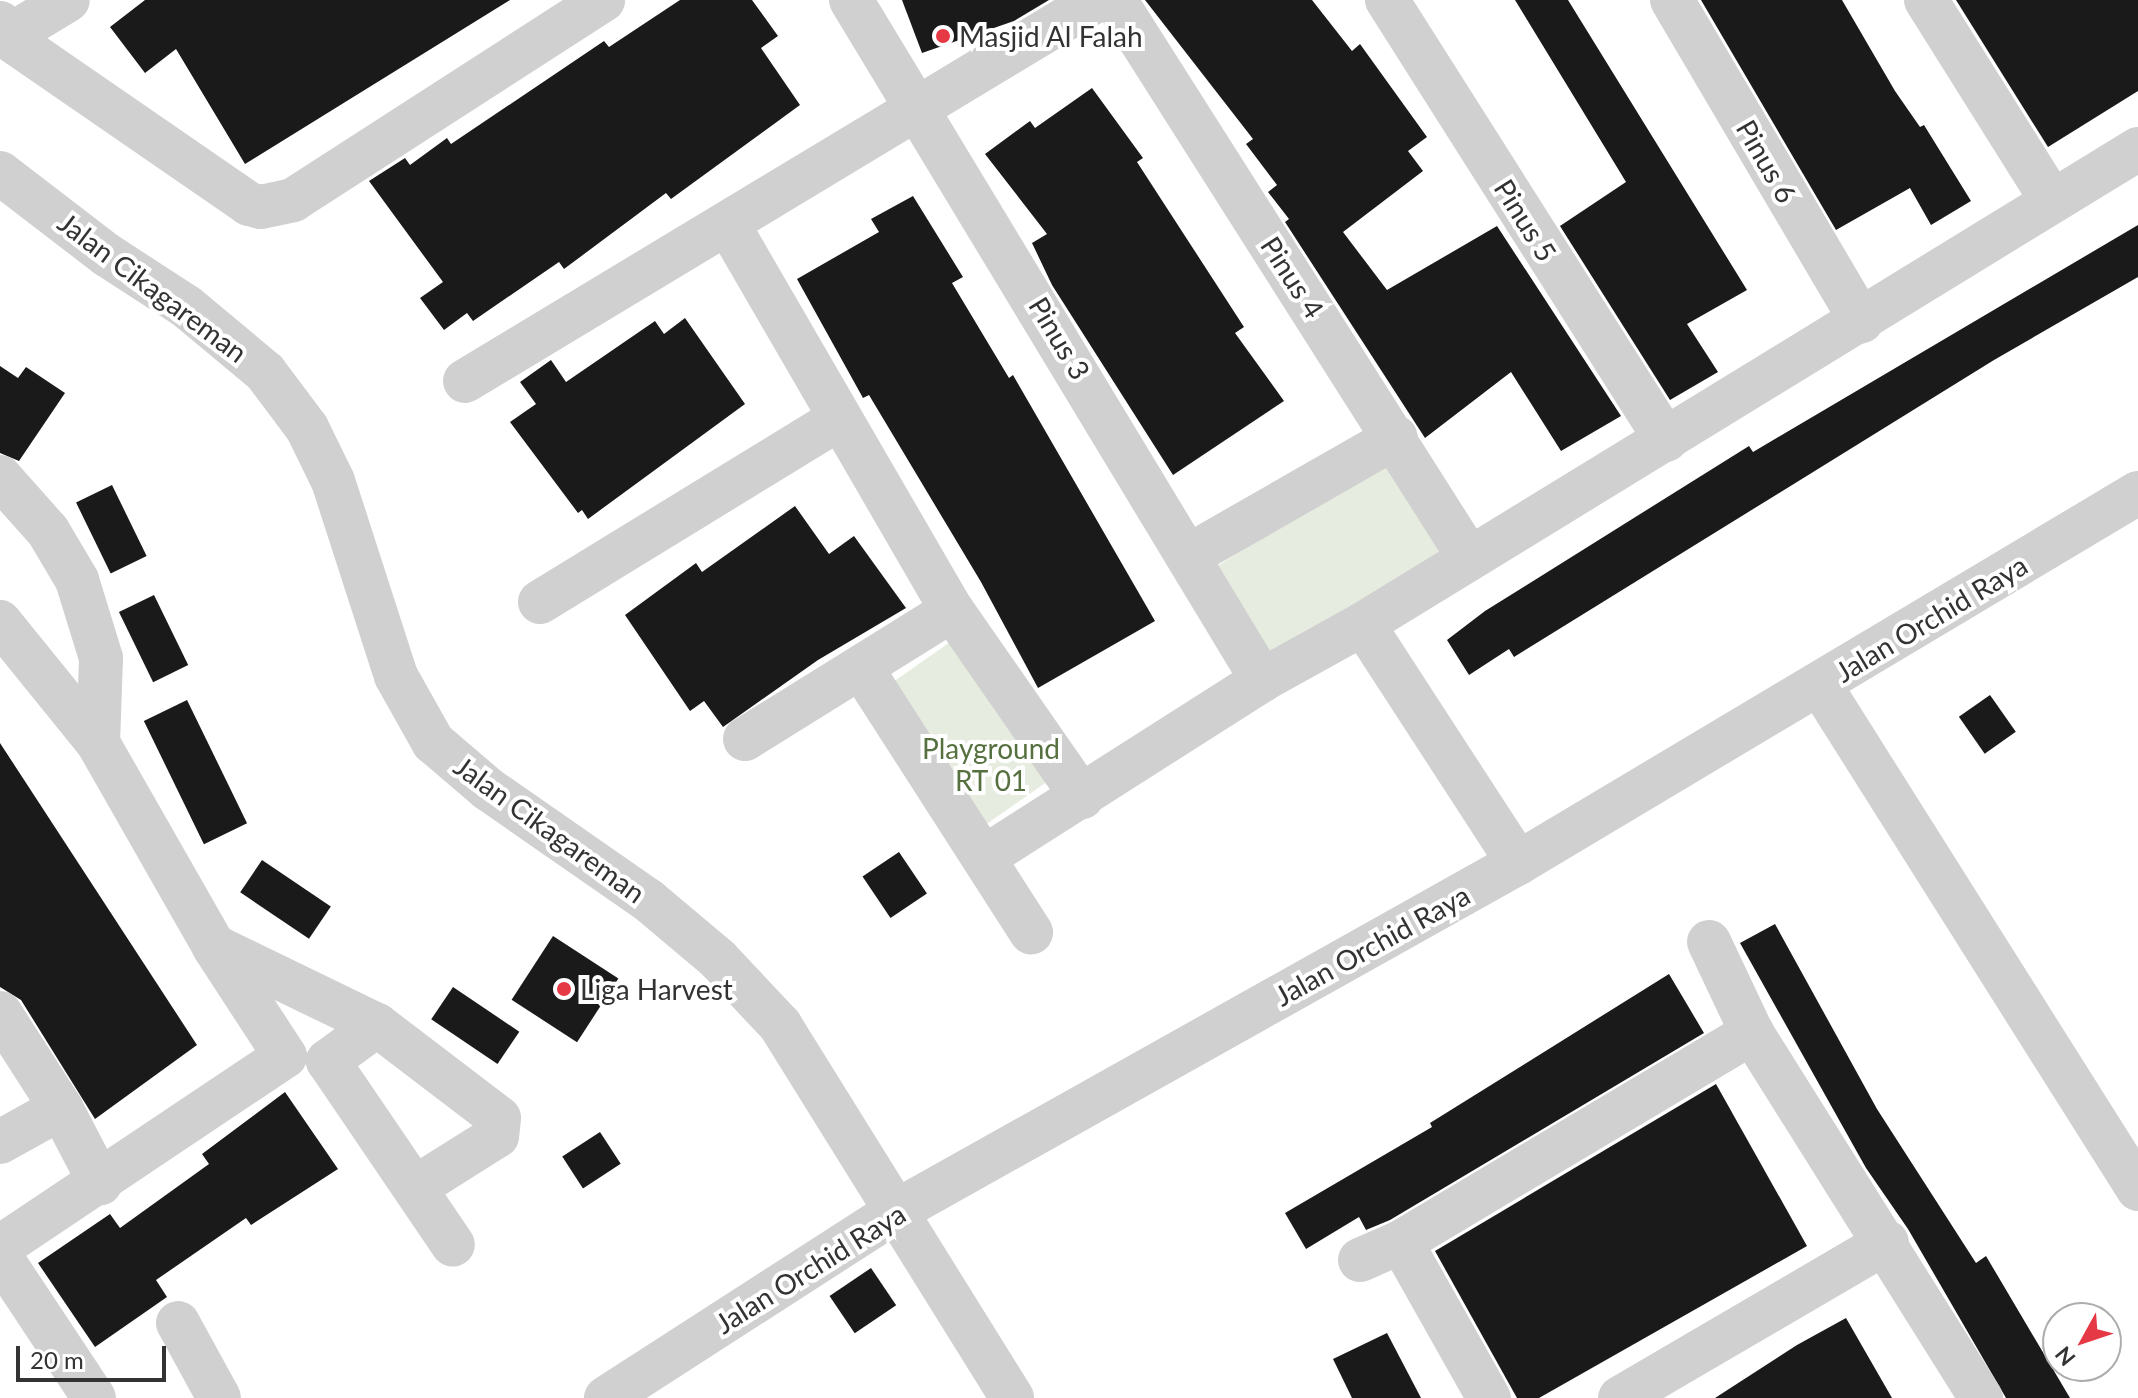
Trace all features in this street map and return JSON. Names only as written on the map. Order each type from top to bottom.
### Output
[{"type":"street","points":[[68,0],[4,30],[249,204],[261,207],[293,200],[603,0]]},
{"type":"street","name":"Pinus 3","points":[[851,0],[921,108],[1262,680]]},
{"type":"street","points":[[465,381],[729,226],[1097,0]]},
{"type":"street","name":"Pinus 4","points":[[1115,0],[1396,437],[1468,556]]},
{"type":"street","name":"Pinus 5","points":[[1387,0],[1666,440]]},
{"type":"street","name":"Pinus 6","points":[[1672,0],[1861,321]]},
{"type":"street","points":[[1926,0],[2052,201]]},
{"type":"street","points":[[986,856],[1262,680],[1363,624],[1468,556],[1666,440],[2138,149]]},
{"type":"street","name":"Jalan Cikagareman","points":[[0,173],[107,255],[187,307],[265,372],[307,428],[333,481],[396,676],[433,742],[488,789],[648,900],[718,959],[780,1025],[1012,1398]]},
{"type":"street","points":[[729,226],[837,420],[952,610],[1082,797]]},
{"type":"street","points":[[540,602],[837,420]]},
{"type":"street","points":[[1190,555],[1396,437]]},
{"type":"street","points":[[0,477],[48,531],[77,580],[101,658],[98,743]]},
{"type":"street","name":"Jalan Orchid Raya","points":[[606,1398],[895,1212],[1518,863],[2138,493]]},
{"type":"street","points":[[745,739],[862,669],[952,610]]},
{"type":"street","points":[[0,622],[98,743],[214,946],[416,1187],[453,1245]]},
{"type":"street","points":[[1363,624],[1518,863]]},
{"type":"street","points":[[862,669],[986,856],[1031,932]]},
{"type":"street","points":[[1820,685],[2138,1189]]},
{"type":"street","points":[[1709,942],[1752,1033],[1887,1242],[1981,1398]]},
{"type":"street","points":[[214,946],[377,1025],[499,1118],[497,1136],[416,1187]]},
{"type":"street","points":[[0,1013],[61,1108],[100,1183]]},
{"type":"street","points":[[0,1247],[306,1059],[377,1025]]},
{"type":"street","points":[[1360,1260],[1401,1242],[1752,1033]]},
{"type":"street","points":[[0,1142],[61,1108]]},
{"type":"street","points":[[1401,1242],[1489,1398]]},
{"type":"street","points":[[1620,1398],[1887,1242]]},
{"type":"street","points":[[0,1256],[94,1398]]},
{"type":"street","points":[[178,1323],[219,1398]]},
{"type":"green space","points":[[1387,460],[1446,555],[1275,662],[1216,567]]},
{"type":"green space","name":"Playground RT 01","points":[[953,640],[1051,779],[987,824],[889,685]]},
{"type":"building","points":[[145,0],[510,0],[245,164],[176,49],[145,73],[110,27]]},
{"type":"building","points":[[680,0],[752,0],[778,36],[761,48],[800,105],[671,199],[666,193],[564,269],[559,262],[473,321],[467,313],[444,330],[420,298],[443,282],[369,181],[405,158],[410,165],[447,138],[451,144],[604,41],[609,47]]},
{"type":"building","name":"Masjid Al Falah","points":[[902,0],[1049,0],[1014,21],[922,53]]},
{"type":"building","points":[[1145,0],[1312,0],[1352,51],[1360,44],[1427,137],[1408,151],[1423,171],[1343,232],[1387,290],[1497,226],[1621,416],[1561,451],[1511,372],[1425,438],[1285,222],[1289,219],[1268,192],[1277,185],[1246,144],[1253,139]]},
{"type":"building","points":[[1515,0],[1568,0],[1747,290],[1687,324],[1718,372],[1670,400],[1560,226],[1626,182]]},
{"type":"building","points":[[1701,0],[1842,0],[1895,91],[1920,127],[1924,125],[1971,201],[1931,225],[1910,188],[1836,230]]},
{"type":"building","points":[[1956,0],[2138,0],[2138,91],[2048,147]]},
{"type":"building","points":[[1092,88],[1143,158],[1137,162],[1244,327],[1235,333],[1284,401],[1173,475],[1052,285],[1032,243],[1047,234],[985,154],[1030,121],[1035,128]]},
{"type":"building","points":[[913,196],[963,277],[952,283],[1009,378],[1013,375],[1155,621],[1038,688],[981,582],[869,395],[863,398],[797,279],[879,232],[871,219]]},
{"type":"building","points":[[2138,225],[2138,277],[1994,360],[1514,657],[1509,649],[1469,675],[1447,640],[1485,611],[1749,446],[1753,452]]},
{"type":"building","points":[[685,318],[745,404],[588,519],[582,510],[578,513],[510,422],[536,404],[520,382],[551,360],[566,382],[655,321],[664,334]]},
{"type":"building","points":[[0,366],[18,378],[26,367],[65,393],[19,461],[0,453]]},
{"type":"building","points":[[112,485],[147,556],[111,574],[76,503]]},
{"type":"building","points":[[795,506],[829,554],[854,536],[906,608],[818,660],[723,727],[704,701],[690,711],[625,615],[696,563],[702,572]]},
{"type":"building","points":[[154,595],[188,665],[153,682],[119,612]]},
{"type":"building","points":[[1990,695],[2016,732],[1985,754],[1959,717]]},
{"type":"building","points":[[187,700],[247,823],[204,844],[144,721]]},
{"type":"building","points":[[0,743],[197,1045],[95,1119],[21,1000],[0,987]]},
{"type":"building","points":[[899,852],[927,893],[890,918],[863,877]]},
{"type":"building","points":[[262,860],[331,906],[309,939],[240,892]]},
{"type":"building","points":[[1775,924],[1877,1109],[1976,1263],[1986,1256],[2042,1351],[2042,1382],[2061,1382],[2070,1398],[2006,1398],[1908,1229],[1866,1168],[1740,943]]},
{"type":"building","name":"Liga Harvest","points":[[553,936],[618,978],[577,1042],[512,1000]]},
{"type":"building","points":[[1669,974],[1704,1033],[1390,1220],[1366,1230],[1359,1217],[1306,1249],[1285,1213],[1432,1127],[1430,1123]]},
{"type":"building","points":[[453,987],[519,1032],[498,1064],[431,1019]]},
{"type":"building","points":[[1716,1084],[1807,1246],[1539,1398],[1517,1398],[1435,1251]]},
{"type":"building","points":[[285,1092],[338,1169],[251,1225],[246,1218],[156,1280],[167,1297],[95,1347],[38,1263],[110,1214],[120,1228],[209,1164],[202,1154]]},
{"type":"building","points":[[600,1132],[621,1164],[583,1188],[562,1157]]},
{"type":"building","points":[[871,1268],[896,1305],[855,1333],[830,1296]]},
{"type":"building","points":[[1846,1318],[1892,1398],[1715,1398],[1797,1345]]},
{"type":"building","points":[[1387,1333],[1421,1398],[1352,1398],[1333,1359]]},
{"type":"place","name":"Masjid Al Falah","points":[[943,36]]},
{"type":"place","name":"Liga Harvest","points":[[564,989]]}]
